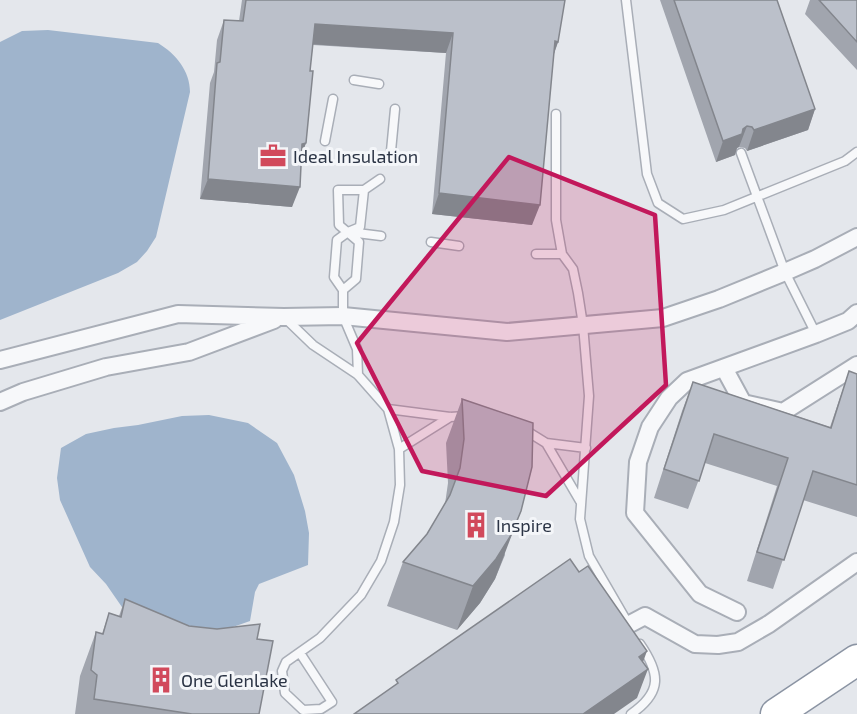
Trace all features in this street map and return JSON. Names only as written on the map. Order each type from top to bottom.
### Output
[{"type":"highway","points":[[776,714],[857,660]]},
{"type":"street","points":[[0,360],[178,314],[343,316],[507,332],[663,318],[719,299],[785,272],[857,237]]},
{"type":"street","points":[[737,612],[700,594],[635,513],[638,462],[650,427],[669,398],[687,381],[816,334],[848,321],[857,313]]},
{"type":"street","points":[[0,402],[23,392],[106,367],[189,352],[284,317]]},
{"type":"street","points":[[724,368],[743,403],[783,412],[857,365]]},
{"type":"street","points":[[628,625],[645,616],[695,644],[718,645],[738,642],[769,624],[857,562]]},
{"type":"lane","points":[[626,0],[647,174],[658,203],[683,219],[724,210],[845,161],[857,152]]},
{"type":"lane","points":[[354,80],[379,84]]},
{"type":"lane","points":[[325,141],[333,99]]},
{"type":"lane","points":[[392,151],[395,109]]},
{"type":"lane","points":[[556,114],[556,220],[562,254],[573,269],[584,325],[589,396],[580,519],[589,556],[628,625],[653,663],[655,684],[647,703],[632,714]]},
{"type":"lane","points":[[741,153],[785,272],[816,334]]},
{"type":"lane","points":[[343,290],[356,279],[359,242],[339,225],[338,190],[364,190],[380,179]]},
{"type":"lane","points":[[358,375],[357,349],[343,316],[343,290],[334,277],[336,240],[360,227],[364,190]]},
{"type":"lane","points":[[348,232],[381,236]]},
{"type":"lane","points":[[432,242],[459,246]]},
{"type":"lane","points":[[536,254],[562,254]]},
{"type":"lane","points":[[284,317],[313,345],[358,375],[388,409],[399,449],[400,485],[394,522],[381,561],[361,595],[320,638],[286,662],[282,671],[285,693],[303,710],[321,709],[333,702],[300,653]]},
{"type":"lane","points":[[388,409],[450,417],[474,416]]},
{"type":"lane","points":[[399,449],[450,417]]},
{"type":"lane","points":[[520,428],[546,442],[586,448]]},
{"type":"lane","points":[[546,442],[580,501]]},
{"type":"highlighted area","points":[[509,157],[655,215],[666,385],[546,496],[422,471],[357,343]]},
{"type":"water","points":[[48,30],[158,43],[171,52],[185,70],[190,92],[156,237],[147,251],[137,262],[118,273],[0,320],[0,42],[22,31]]},
{"type":"water","points":[[209,415],[248,423],[277,443],[294,475],[305,511],[309,533],[308,565],[259,584],[255,592],[250,621],[213,634],[133,623],[106,584],[90,567],[60,500],[57,478],[61,448],[86,434],[182,416]]},
{"type":"building","points":[[246,0],[565,0],[558,42],[555,41],[540,205],[439,193],[453,33],[315,24],[310,71],[313,71],[306,143],[302,144],[300,187],[208,179],[217,63],[220,62],[224,20],[243,21]]},
{"type":"building","points":[[674,0],[777,0],[815,109],[754,130],[747,126],[743,129],[742,134],[723,141]]},
{"type":"building","points":[[819,0],[857,0],[857,42]]},
{"type":"building","points":[[849,371],[857,374],[857,485],[813,471],[784,560],[757,552],[788,458],[714,434],[699,481],[664,469],[693,382],[831,428]]},
{"type":"building","name":"Inspire","points":[[462,399],[533,423],[532,467],[521,511],[511,535],[496,559],[473,586],[403,562],[427,534],[450,495],[460,468],[464,439]]},
{"type":"building","points":[[570,559],[579,572],[588,566],[647,651],[639,657],[648,669],[583,714],[354,714],[398,683],[396,680]]},
{"type":"building","points":[[125,599],[189,626],[217,629],[260,624],[257,639],[273,641],[259,714],[192,714],[94,699],[97,675],[91,670],[96,632],[103,634],[109,613],[121,617]]},
{"type":"place","name":"Ideal Insulation","points":[[273,156]]},
{"type":"place","name":"Inspire","points":[[476,525]]},
{"type":"place","name":"One Glenlake","points":[[161,680]]}]
